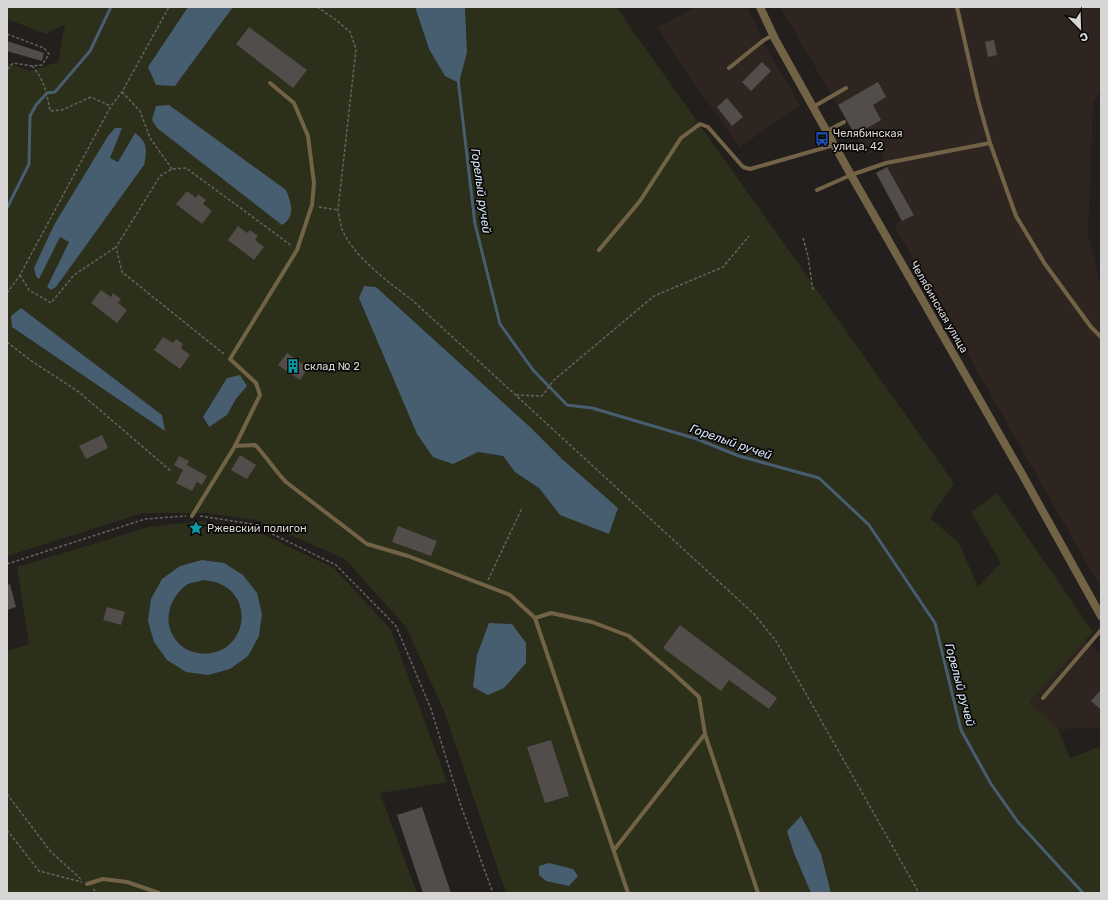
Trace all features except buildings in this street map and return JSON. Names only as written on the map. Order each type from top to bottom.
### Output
[{"type":"street","name":"Челябинская улица","points":[[760,7],[773,35],[834,145],[1022,474],[1101,616]]},
{"type":"lane","points":[[957,7],[978,100],[990,143],[1016,216],[1045,264],[1091,327],[1101,337]]},
{"type":"lane","points":[[729,68],[764,40],[773,35]]},
{"type":"lane","points":[[192,516],[235,446],[260,395],[256,383],[230,359],[297,250],[312,205],[314,183],[308,136],[294,103],[270,83]]},
{"type":"lane","points":[[813,107],[846,88]]},
{"type":"lane","points":[[827,132],[844,122]]},
{"type":"lane","points":[[599,250],[640,201],[680,138],[700,124],[708,127],[743,167],[750,168],[834,145]]},
{"type":"lane","points":[[817,190],[851,175],[886,163],[990,143]]},
{"type":"lane","points":[[235,446],[255,446],[266,456],[276,472],[286,482],[367,544],[408,556],[510,595],[535,618],[628,893]]},
{"type":"lane","points":[[535,618],[551,613],[592,622],[629,636],[699,697],[705,734],[758,893]]},
{"type":"lane","points":[[1043,698],[1101,630]]},
{"type":"lane","points":[[614,850],[705,734]]},
{"type":"lane","points":[[87,884],[103,879],[127,882],[159,893]]},
{"type":"path","points":[[7,292],[20,274],[111,106],[122,92],[169,7]]},
{"type":"path","points":[[317,7],[335,19],[350,32],[356,49],[338,210],[342,228],[350,245],[385,280],[411,299],[754,614],[776,641],[919,893]]},
{"type":"path","points":[[7,34],[44,48],[49,54],[42,65],[32,66],[13,63],[7,70]]},
{"type":"path","points":[[32,66],[39,74],[47,94],[50,111],[62,110],[91,97],[111,106]]},
{"type":"path","points":[[122,92],[140,111],[150,138],[172,169]]},
{"type":"path","points":[[20,274],[29,290],[51,303],[74,275],[116,247],[160,176],[172,169],[186,168],[297,250]]},
{"type":"path","points":[[312,205],[338,210]]},
{"type":"path","points":[[516,395],[542,396],[554,380],[654,296],[723,267],[749,236]]},
{"type":"path","points":[[802,238],[808,256],[813,291]]},
{"type":"path","points":[[116,247],[122,272],[230,359]]},
{"type":"path","points":[[7,342],[30,360],[79,392],[172,472]]},
{"type":"path","points":[[485,586],[522,508]]},
{"type":"path","points":[[7,564],[145,519],[192,516],[209,517],[252,524],[336,565],[396,626],[431,709],[461,806],[493,893]]},
{"type":"path","points":[[7,794],[50,852],[98,893]]},
{"type":"path","points":[[7,830],[39,871],[87,884]]},
{"type":"shaded area","points":[[696,7],[747,7],[766,47],[800,105],[740,147],[681,65],[658,27]]},
{"type":"shaded area","points":[[780,7],[1101,7],[1101,89],[1093,105],[1088,234],[1101,288],[1101,588],[894,225],[914,214],[887,167],[881,151],[867,155]]},
{"type":"shaded area","points":[[1085,640],[1101,655],[1101,728],[1058,729],[1029,702]]},
{"type":"green space","points":[[7,7],[188,7],[148,67],[175,86],[233,7],[415,7],[429,50],[467,52],[465,7],[616,7],[954,483],[930,518],[959,543],[978,587],[1001,563],[971,512],[997,493],[1093,632],[1029,702],[1058,729],[1070,758],[1101,746],[1101,893],[506,893],[444,711],[406,627],[345,559],[256,520],[206,513],[143,513],[7,556],[7,63],[30,71],[58,62],[65,24],[46,34],[7,19]],"holes":[[[135,134],[140,137],[144,165],[56,287],[51,290],[47,287],[69,242],[60,237],[38,279],[54,225],[110,158],[118,162]],[[364,286],[376,287],[529,426],[562,459],[560,515],[539,488],[515,472],[503,456],[478,452]],[[21,308],[165,431],[12,327],[12,316]],[[227,378],[247,386],[236,399],[227,415],[208,427],[203,417]]]},
{"type":"green space","points":[[201,521],[252,529],[334,568],[391,630],[447,782],[380,793],[417,893],[7,893],[7,651],[29,644],[17,567],[149,527]]},
{"type":"water","points":[[188,7],[233,7],[175,86],[156,85],[148,67]]},
{"type":"water","points":[[415,7],[465,7],[467,52],[459,83],[445,76],[429,49]]},
{"type":"water","points":[[169,105],[286,190],[291,204],[291,214],[286,222],[282,225],[157,128],[152,120],[156,106]]},
{"type":"water","points":[[115,128],[122,128],[110,158],[118,162],[135,133],[139,136],[146,147],[144,165],[56,287],[51,290],[47,287],[69,242],[60,237],[39,279],[36,276],[34,268],[54,225],[108,136]]},
{"type":"water","points":[[364,286],[376,287],[529,426],[562,459],[618,508],[609,534],[560,515],[539,488],[515,472],[503,456],[478,452],[453,464],[433,457],[417,434],[359,298]]},
{"type":"water","points":[[21,308],[162,415],[165,431],[12,327],[11,316]]},
{"type":"water","points":[[240,375],[247,386],[236,399],[227,415],[209,427],[203,417],[227,378]]},
{"type":"water","points":[[202,560],[224,563],[243,575],[257,593],[262,614],[259,636],[248,656],[230,669],[208,675],[186,672],[167,660],[154,642],[148,621],[151,599],[162,579],[180,566]],"holes":[[[203,580],[216,582],[231,591],[238,602],[242,614],[240,627],[235,638],[226,647],[213,653],[198,653],[186,649],[174,638],[169,627],[168,620],[171,606],[182,588],[190,583]]]},
{"type":"water","points":[[489,623],[512,624],[526,643],[526,663],[504,688],[488,695],[473,687],[477,655]]},
{"type":"water","points":[[801,816],[821,854],[831,893],[811,893],[794,853],[787,831]]},
{"type":"water","points":[[549,863],[573,869],[578,876],[569,886],[546,881],[539,875],[539,866]]},
{"type":"waterway","points":[[7,208],[29,164],[30,116],[36,105],[47,93],[55,92],[90,51],[111,7]]},
{"type":"waterway","name":"Горелый ручей","points":[[458,79],[475,224],[500,324],[533,370],[567,405],[592,408],[697,439],[739,456],[819,478],[869,525],[935,623],[961,730],[991,784],[1018,822],[1083,893]]},
{"type":"place","name":"Челябинская улица, 42","points":[[822,139]]},
{"type":"place","name":"склад № 2","points":[[293,366]]},
{"type":"place","name":"Ржевский полигон","points":[[196,528]]}]
